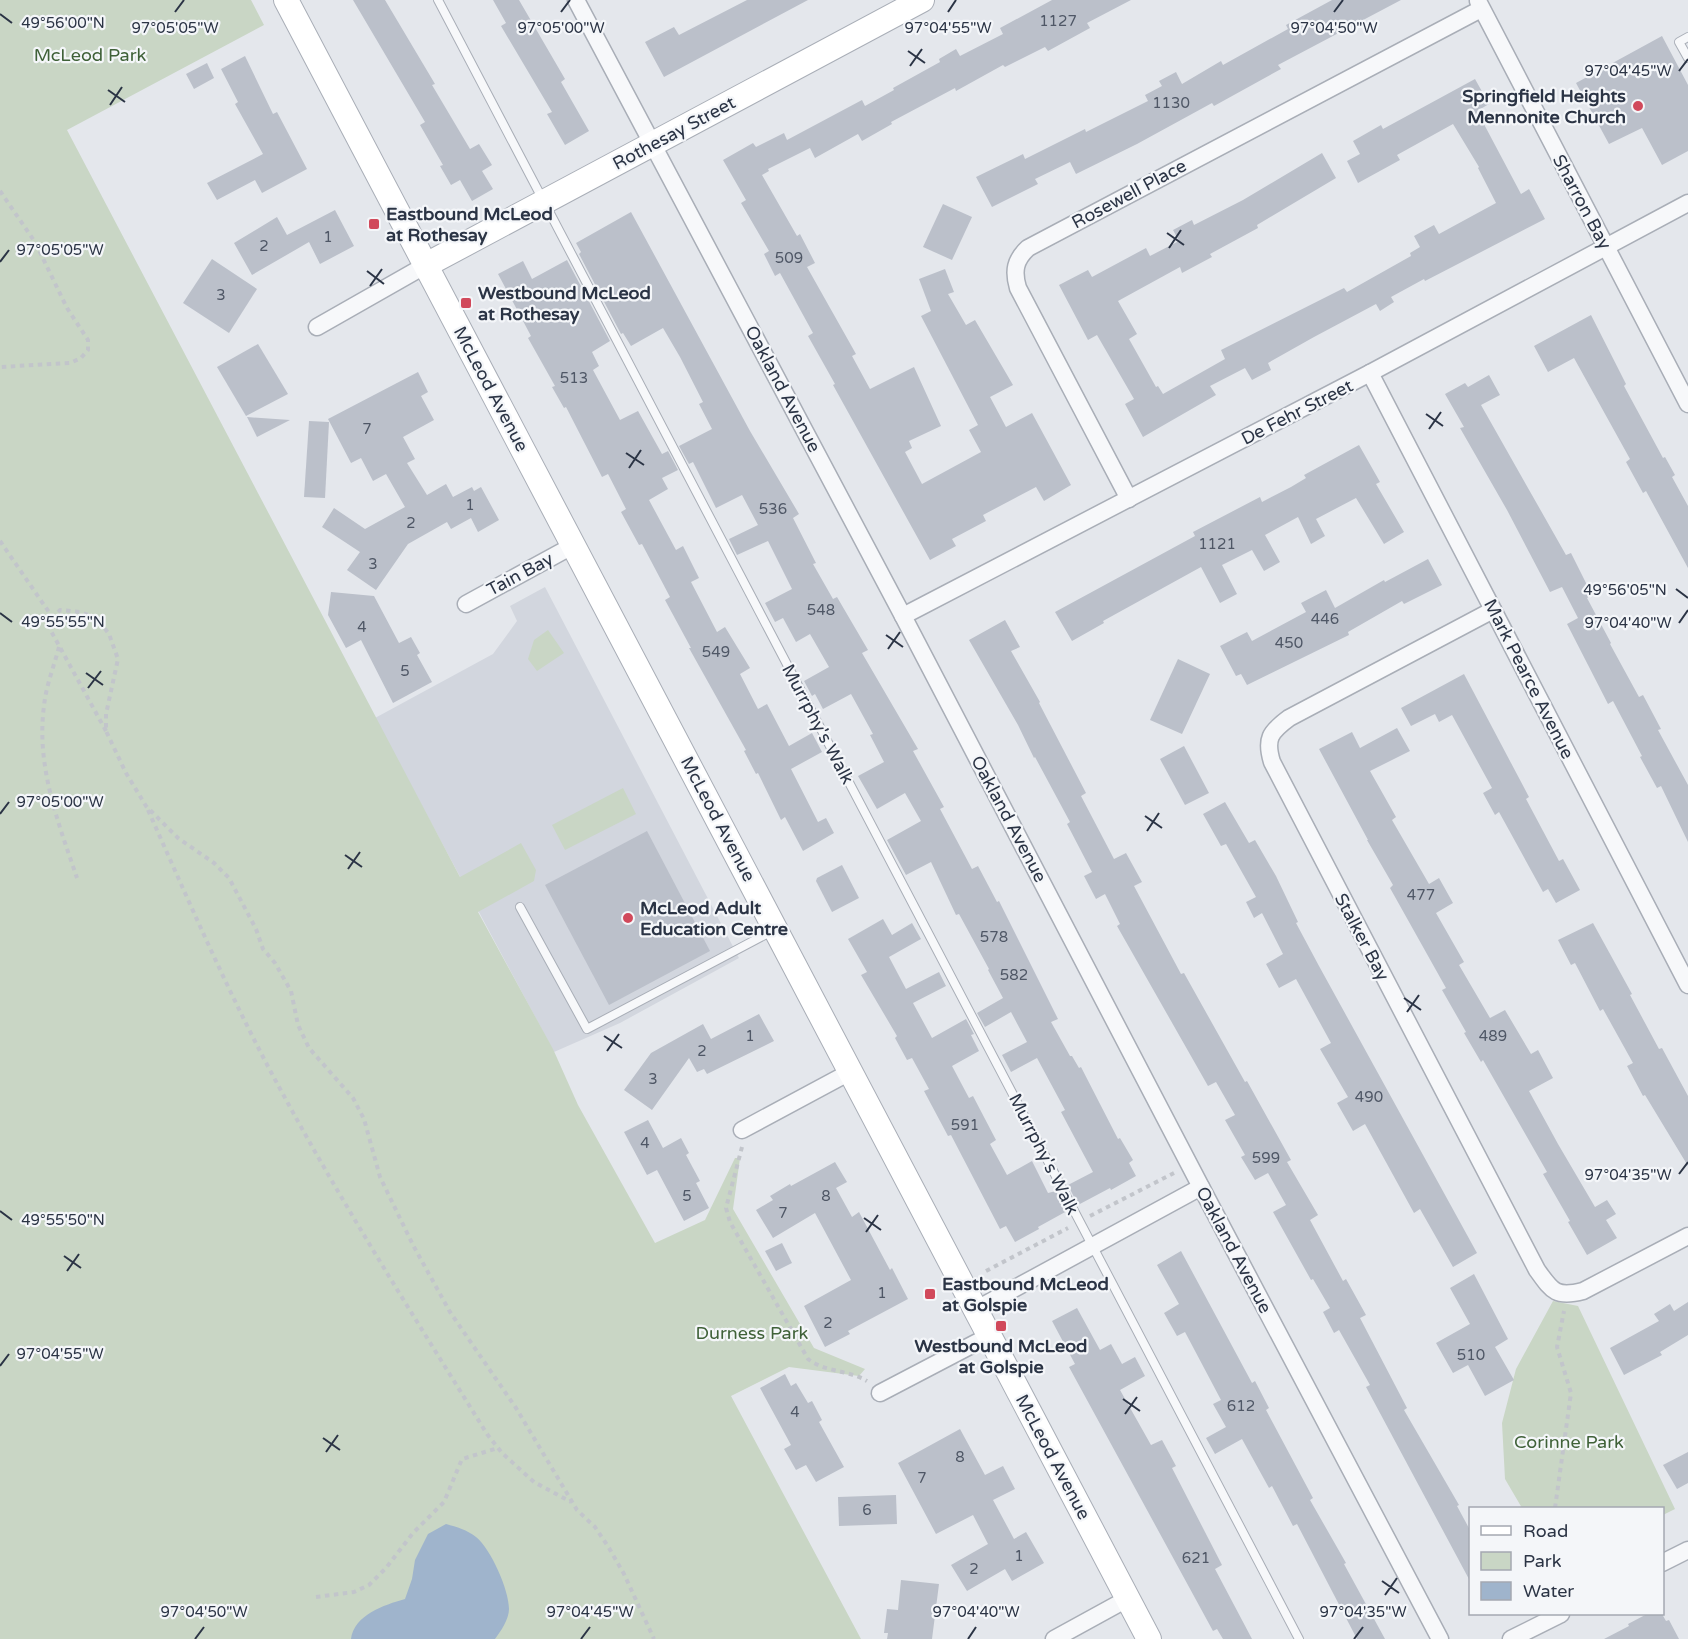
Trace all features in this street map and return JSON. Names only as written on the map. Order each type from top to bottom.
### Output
[{"type":"street","name":"McLeod Avenue","points":[[286,0],[1149,1639]]},
{"type":"street","name":"Rothesay Street","points":[[426,266],[922,0]]},
{"type":"street","name":"Oakland Avenue","points":[[579,1],[1440,1639]]},
{"type":"street","name":"Sharron Bay","points":[[1479,4],[1688,404]]},
{"type":"street","name":"Rosewell Place","points":[[1129,499],[1018,288],[1014,275],[1021,255],[1038,242],[1479,4]]},
{"type":"street","name":"De Fehr Street","points":[[903,616],[1370,373],[1688,203]]},
{"type":"street","points":[[317,327],[426,266]]},
{"type":"street","name":"Mark Pearce Avenue","points":[[1370,373],[1688,985]]},
{"type":"street","name":"Tain Bay","points":[[465,604],[574,545]]},
{"type":"street","name":"Stalker Bay","points":[[1493,610],[1289,718],[1277,727],[1269,738],[1268,750],[1282,785],[1537,1270],[1549,1287],[1559,1294],[1567,1295]]},
{"type":"street","points":[[742,1130],[850,1072]]},
{"type":"street","points":[[975,1310],[1201,1187]]},
{"type":"street","points":[[1567,1295],[1583,1291],[1688,1236]]},
{"type":"street","points":[[880,1393],[989,1336]]},
{"type":"street","points":[[1664,1562],[1687,1553]]},
{"type":"street","points":[[1054,1639],[1127,1599]]},
{"type":"street","points":[[1511,1639],[1559,1615]]},
{"type":"lane","name":"Murrphy's Walk","points":[[438,0],[1299,1639]]},
{"type":"lane","points":[[1688,37],[1679,42],[1688,58]]},
{"type":"lane","points":[[520,907],[587,1029],[776,929]]},
{"type":"path","points":[[0,191],[36,242],[67,308],[88,340],[88,350],[81,358],[70,363],[0,367]]},
{"type":"path","points":[[0,541],[52,618],[51,631],[106,731],[126,773],[146,806],[245,1020],[283,1095],[376,1256],[498,1448],[534,1482],[572,1503]]},
{"type":"path","points":[[52,618],[60,610],[80,612],[97,618],[109,634],[118,659],[106,714],[106,731]]},
{"type":"path","points":[[59,646],[44,706],[43,752],[50,797],[77,878]]},
{"type":"path","points":[[146,806],[178,838],[214,863],[229,878],[256,929],[263,949],[275,963],[291,991],[298,1025],[309,1048],[353,1098],[364,1119],[380,1178],[450,1312],[516,1408],[572,1503],[595,1527],[609,1548],[624,1574],[654,1639]]},
{"type":"path","points":[[742,1130],[742,1146],[726,1208],[730,1222],[808,1359],[816,1364],[861,1377],[880,1393]]},
{"type":"path","points":[[1556,1507],[1571,1393],[1557,1347],[1567,1295]]},
{"type":"path","points":[[316,1597],[354,1592],[369,1585],[386,1568],[413,1533],[444,1502],[462,1459],[498,1448]]},
{"type":"shaded area","points":[[545,587],[739,958],[620,1023],[554,1052],[375,718],[493,654],[517,621],[510,606]]},
{"type":"green space","points":[[0,0],[251,0],[264,25],[67,130],[460,877],[521,843],[536,870],[534,881],[478,912],[553,1049],[578,1105],[655,1243],[705,1220],[735,1158],[740,1158],[733,1209],[814,1348],[865,1369],[859,1376],[789,1367],[731,1396],[861,1639],[0,1639]]},
{"type":"green space","points":[[548,630],[564,653],[537,671],[528,659],[534,640]]},
{"type":"green space","points":[[623,788],[636,814],[565,850],[552,825]]},
{"type":"green space","name":"Corinne Park","points":[[1553,1301],[1578,1306],[1675,1509],[1664,1514],[1664,1507],[1521,1507],[1505,1479],[1502,1423],[1516,1369]]},
{"type":"water","points":[[446,1524],[476,1537],[498,1570],[506,1591],[509,1613],[495,1639],[351,1639],[353,1631],[364,1617],[388,1604],[405,1599],[412,1579],[415,1560],[428,1534]]},
{"type":"building","points":[[353,0],[385,0],[435,84],[432,85],[470,149],[479,144],[492,165],[482,171],[493,189],[472,201],[460,180],[451,185],[440,166],[443,165],[420,125],[425,122]]},
{"type":"building","points":[[493,0],[519,0],[565,79],[561,82],[589,131],[565,145],[547,114],[552,112],[501,26],[506,23]]},
{"type":"building","points":[[747,0],[808,0],[664,77],[645,42],[674,27],[679,35]]},
{"type":"building","points":[[1052,0],[1131,0],[1087,23],[1090,28],[1048,51],[1045,47],[1005,67],[1003,65],[956,91],[955,88],[891,122],[892,124],[862,141],[858,134],[815,158],[810,148],[768,169],[769,171],[762,175],[797,236],[800,234],[815,263],[807,267],[856,354],[852,356],[870,389],[914,367],[941,426],[909,441],[912,448],[905,452],[922,484],[981,452],[969,430],[978,425],[921,316],[931,311],[919,279],[945,269],[954,292],[948,294],[966,325],[975,320],[1013,385],[990,397],[1006,427],[1032,413],[1071,485],[1044,501],[1036,487],[983,515],[986,521],[952,539],[956,546],[930,560],[833,385],[835,384],[808,336],[813,333],[780,273],[775,276],[764,254],[769,251],[741,203],[746,200],[723,160],[753,143],[756,147],[784,133],[787,140],[862,100],[865,106],[940,62],[939,59],[956,49],[960,56],[1003,34],[1000,28]]},
{"type":"building","points":[[1332,0],[1401,0],[1278,65],[1281,69],[1214,106],[1212,103],[1076,174],[1070,162],[1035,179],[1038,184],[992,207],[976,177],[1023,154],[1025,159],[1148,101],[1145,95],[1162,86],[1159,81],[1176,72],[1182,84],[1221,61],[1223,65],[1288,29],[1286,25]]},
{"type":"building","name":"Springfield Heights Mennonite Church","points":[[1662,36],[1688,85],[1688,151],[1662,165],[1642,128],[1609,144],[1576,83]]},
{"type":"building","points":[[245,56],[273,114],[277,112],[307,169],[262,193],[255,180],[217,200],[207,183],[263,154],[235,104],[238,102],[221,69]]},
{"type":"building","points":[[207,63],[214,78],[194,89],[186,74]]},
{"type":"building","points":[[1475,79],[1489,104],[1477,111],[1521,194],[1529,189],[1545,219],[1391,297],[1394,302],[1380,311],[1376,304],[1314,337],[1268,363],[1271,370],[1252,380],[1245,368],[1210,386],[1216,395],[1143,437],[1125,404],[1134,399],[1097,335],[1088,340],[1059,285],[1088,270],[1092,277],[1146,248],[1150,256],[1179,241],[1173,230],[1192,220],[1194,225],[1243,200],[1322,153],[1336,178],[1257,225],[1258,228],[1210,254],[1212,257],[1182,273],[1180,267],[1118,301],[1137,334],[1129,339],[1156,387],[1158,386],[1163,394],[1225,359],[1221,350],[1344,288],[1347,292],[1411,256],[1410,253],[1420,247],[1414,236],[1434,225],[1439,234],[1496,203],[1479,167],[1453,124],[1397,155],[1400,160],[1358,183],[1347,161],[1360,154],[1353,141],[1381,125],[1383,129]]},
{"type":"building","points":[[943,204],[972,217],[952,260],[923,247]]},
{"type":"building","points":[[335,210],[354,246],[320,264],[309,242],[252,275],[234,243],[277,217],[287,235]]},
{"type":"building","points":[[631,212],[750,431],[799,514],[793,518],[816,563],[813,564],[833,599],[837,597],[868,650],[862,653],[918,749],[913,751],[944,807],[940,809],[972,869],[978,866],[997,902],[999,901],[1058,1019],[1051,1022],[1070,1056],[1079,1068],[1081,1067],[1118,1139],[1120,1138],[1133,1160],[1129,1163],[1136,1176],[1111,1190],[1110,1188],[1078,1205],[1068,1185],[1093,1172],[1061,1112],[1065,1110],[1037,1058],[1011,1072],[1002,1055],[1027,1042],[1011,1012],[985,1027],[977,1013],[1003,998],[959,914],[956,915],[931,862],[906,875],[887,840],[921,821],[905,793],[877,809],[858,776],[884,762],[870,735],[873,734],[851,694],[823,709],[815,694],[812,696],[804,681],[829,667],[810,634],[796,642],[783,618],[775,622],[765,603],[792,589],[768,541],[737,555],[729,539],[758,525],[742,495],[716,508],[693,462],[689,464],[679,446],[712,429],[699,404],[703,402],[680,357],[663,328],[631,346],[623,333],[621,334],[579,254],[581,252],[576,243]]},
{"type":"building","points":[[212,259],[257,289],[229,333],[183,303]]},
{"type":"building","points":[[567,260],[610,341],[592,352],[599,366],[593,370],[620,420],[638,411],[662,454],[668,451],[678,470],[662,478],[668,489],[649,500],[676,550],[683,546],[699,578],[691,582],[717,632],[725,627],[750,668],[740,674],[758,709],[767,704],[789,746],[812,733],[822,752],[791,769],[818,822],[826,818],[834,833],[803,851],[785,817],[781,820],[758,773],[756,774],[744,751],[746,750],[689,648],[691,648],[665,600],[670,597],[642,544],[639,545],[621,512],[626,509],[608,474],[602,477],[566,407],[564,408],[552,387],[555,386],[528,338],[531,336],[498,274],[523,261],[532,279]]},
{"type":"building","points":[[1591,315],[1626,384],[1624,386],[1663,458],[1665,457],[1675,475],[1672,477],[1688,506],[1688,568],[1646,491],[1643,493],[1626,462],[1630,459],[1574,358],[1548,372],[1534,346]]},
{"type":"building","points":[[258,344],[288,394],[246,416],[217,367]]},
{"type":"building","points":[[418,372],[428,392],[421,396],[434,420],[403,437],[415,459],[407,463],[427,495],[446,484],[453,497],[472,487],[474,491],[481,487],[499,520],[478,532],[471,518],[451,529],[447,522],[408,544],[376,590],[347,570],[360,552],[322,527],[334,508],[365,529],[405,507],[386,474],[373,481],[361,458],[351,463],[328,419]]},
{"type":"building","points":[[1489,375],[1500,395],[1481,405],[1566,555],[1571,553],[1592,595],[1587,598],[1610,644],[1639,697],[1643,695],[1661,729],[1658,730],[1688,785],[1688,842],[1661,786],[1657,788],[1613,701],[1608,704],[1567,624],[1578,618],[1562,587],[1550,592],[1460,428],[1464,427],[1445,394],[1465,383],[1468,387]]},
{"type":"building","points":[[247,417],[290,420],[257,437]]},
{"type":"building","points":[[309,421],[329,422],[325,498],[304,497]]},
{"type":"building","points":[[1359,445],[1380,482],[1376,484],[1404,532],[1384,544],[1356,498],[1316,519],[1325,536],[1311,544],[1298,517],[1265,535],[1280,562],[1264,571],[1252,550],[1222,565],[1237,594],[1220,603],[1201,567],[1103,621],[1104,623],[1072,641],[1055,612],[1195,536],[1193,532],[1260,497],[1262,502],[1291,487],[1306,478],[1304,475]]},
{"type":"building","points":[[1428,559],[1442,585],[1404,604],[1402,601],[1348,632],[1349,635],[1247,685],[1241,674],[1236,676],[1220,646],[1247,632],[1252,641],[1306,612],[1301,603],[1326,590],[1335,608],[1384,580],[1385,582]]},
{"type":"building","points":[[331,592],[374,596],[399,643],[411,637],[420,653],[417,655],[432,682],[393,703],[361,640],[346,648],[328,615]]},
{"type":"building","points":[[1005,620],[1020,647],[1011,651],[1040,702],[1086,793],[1081,796],[1114,859],[1126,853],[1142,882],[1134,886],[1181,974],[1184,973],[1291,1160],[1287,1162],[1318,1215],[1310,1220],[1343,1281],[1346,1279],[1366,1315],[1360,1318],[1407,1408],[1404,1410],[1459,1505],[1457,1506],[1469,1528],[1469,1579],[1366,1387],[1370,1385],[1339,1330],[1334,1333],[1323,1312],[1330,1308],[1313,1279],[1311,1280],[1273,1212],[1286,1205],[1268,1173],[1255,1180],[1241,1157],[1245,1155],[1225,1120],[1235,1115],[1216,1082],[1208,1086],[1117,926],[1120,924],[1105,894],[1096,899],[1084,876],[1092,872],[1067,824],[1070,822],[969,640]]},
{"type":"building","points":[[1178,659],[1210,674],[1182,734],[1150,720]]},
{"type":"building","points":[[1464,674],[1529,797],[1526,799],[1559,861],[1563,859],[1580,890],[1556,903],[1548,889],[1543,892],[1499,812],[1495,815],[1483,793],[1492,788],[1452,715],[1439,722],[1435,714],[1411,726],[1401,708]]},
{"type":"building","points":[[1397,728],[1410,751],[1370,771],[1396,817],[1392,820],[1429,884],[1439,878],[1453,903],[1436,913],[1464,962],[1459,965],[1490,1018],[1505,1010],[1531,1054],[1538,1050],[1553,1078],[1529,1091],[1558,1144],[1595,1207],[1607,1200],[1616,1214],[1606,1220],[1617,1238],[1587,1255],[1543,1174],[1547,1172],[1483,1060],[1481,1062],[1464,1033],[1466,1032],[1442,990],[1446,988],[1390,888],[1393,885],[1319,749],[1352,732],[1360,748]]},
{"type":"building","points":[[1184,746],[1209,793],[1185,805],[1160,759]]},
{"type":"building","points":[[1225,802],[1249,843],[1255,840],[1276,876],[1298,922],[1296,923],[1477,1253],[1453,1267],[1420,1209],[1414,1213],[1365,1124],[1353,1131],[1337,1103],[1348,1097],[1320,1049],[1331,1043],[1296,979],[1279,988],[1266,964],[1283,954],[1262,913],[1254,918],[1246,902],[1256,897],[1226,844],[1221,846],[1203,814]]},
{"type":"building","name":"McLeod Adult Education Centre","points":[[647,831],[710,951],[609,1005],[545,885]]},
{"type":"building","points":[[842,865],[859,898],[832,912],[816,881],[817,878]]},
{"type":"building","points":[[883,919],[892,935],[912,923],[921,939],[889,957],[906,989],[939,972],[946,986],[913,1003],[932,1038],[966,1019],[974,1034],[971,1035],[979,1051],[952,1066],[969,1098],[973,1096],[996,1140],[990,1144],[1007,1175],[1032,1161],[1048,1193],[1056,1191],[1067,1211],[1015,1242],[1006,1226],[1000,1229],[951,1135],[948,1136],[924,1091],[929,1089],[912,1058],[907,1060],[895,1038],[897,1036],[861,975],[867,972],[848,939]]},
{"type":"building","points":[[1593,923],[1659,1049],[1662,1048],[1688,1096],[1688,1166],[1645,1095],[1643,1096],[1627,1066],[1633,1063],[1603,1009],[1600,1011],[1575,963],[1571,965],[1558,940]]},
{"type":"building","points":[[759,1014],[774,1041],[707,1074],[704,1069],[697,1072],[689,1058],[652,1110],[624,1090],[651,1053],[703,1024],[711,1039]]},
{"type":"building","points":[[648,1120],[663,1148],[681,1138],[689,1153],[686,1155],[700,1181],[696,1183],[709,1208],[684,1221],[657,1170],[647,1175],[624,1132]]},
{"type":"building","points":[[835,1162],[847,1182],[836,1188],[852,1217],[859,1212],[908,1299],[848,1331],[850,1334],[825,1347],[804,1306],[851,1280],[815,1213],[773,1238],[756,1210],[773,1200],[770,1196]]},
{"type":"building","points":[[782,1243],[792,1263],[776,1271],[765,1251]]},
{"type":"building","points":[[1181,1251],[1252,1383],[1255,1381],[1269,1408],[1266,1410],[1313,1498],[1310,1500],[1385,1639],[1357,1639],[1297,1524],[1293,1526],[1272,1486],[1269,1488],[1242,1439],[1215,1454],[1206,1438],[1226,1427],[1213,1404],[1221,1400],[1185,1332],[1177,1336],[1164,1313],[1179,1304],[1157,1265]]},
{"type":"building","points":[[1474,1274],[1508,1339],[1495,1347],[1514,1380],[1485,1396],[1468,1365],[1453,1373],[1436,1343],[1470,1324],[1450,1288]]},
{"type":"building","points":[[1688,1302],[1688,1335],[1660,1352],[1662,1355],[1624,1375],[1610,1348],[1659,1321],[1654,1314],[1670,1304],[1674,1311]]},
{"type":"building","points":[[1077,1308],[1100,1350],[1111,1344],[1122,1364],[1135,1357],[1145,1376],[1120,1390],[1151,1445],[1162,1440],[1176,1466],[1172,1468],[1222,1565],[1215,1569],[1252,1639],[1223,1639],[1217,1629],[1213,1631],[1069,1367],[1075,1364],[1052,1321]]},
{"type":"building","points":[[785,1374],[791,1386],[796,1383],[808,1403],[812,1401],[822,1420],[819,1422],[844,1467],[816,1482],[806,1465],[796,1470],[784,1449],[791,1445],[760,1388]]},
{"type":"building","points":[[960,1429],[985,1475],[1003,1466],[1015,1489],[993,1500],[1014,1539],[1026,1532],[1044,1563],[1012,1581],[1005,1569],[967,1591],[951,1565],[988,1544],[973,1515],[936,1534],[898,1463]]},
{"type":"building","points":[[1688,1452],[1688,1483],[1677,1489],[1663,1465]]},
{"type":"building","points":[[896,1495],[897,1524],[839,1526],[838,1497]]},
{"type":"building","points":[[901,1580],[939,1584],[932,1639],[887,1639],[888,1633],[884,1633],[887,1609],[898,1610]]},
{"type":"building","points":[[1645,1615],[1663,1615],[1666,1621],[1669,1620],[1679,1639],[1604,1639],[1629,1626],[1628,1624]]},
{"type":"place","name":"Springfield Heights Mennonite Church","points":[[1638,106]]},
{"type":"place","name":"Eastbound McLeod at Rothesay","points":[[374,224]]},
{"type":"place","name":"Westbound McLeod at Rothesay","points":[[466,303]]},
{"type":"place","name":"McLeod Adult Education Centre","points":[[628,918]]},
{"type":"place","name":"Eastbound McLeod at Golspie","points":[[930,1294]]},
{"type":"place","name":"Westbound McLeod at Golspie","points":[[1001,1326]]},
{"type":"park label","name":"McLeod Park","points":[[90,55]]},
{"type":"park label","name":"Durness Park","points":[[752,1333]]}]
